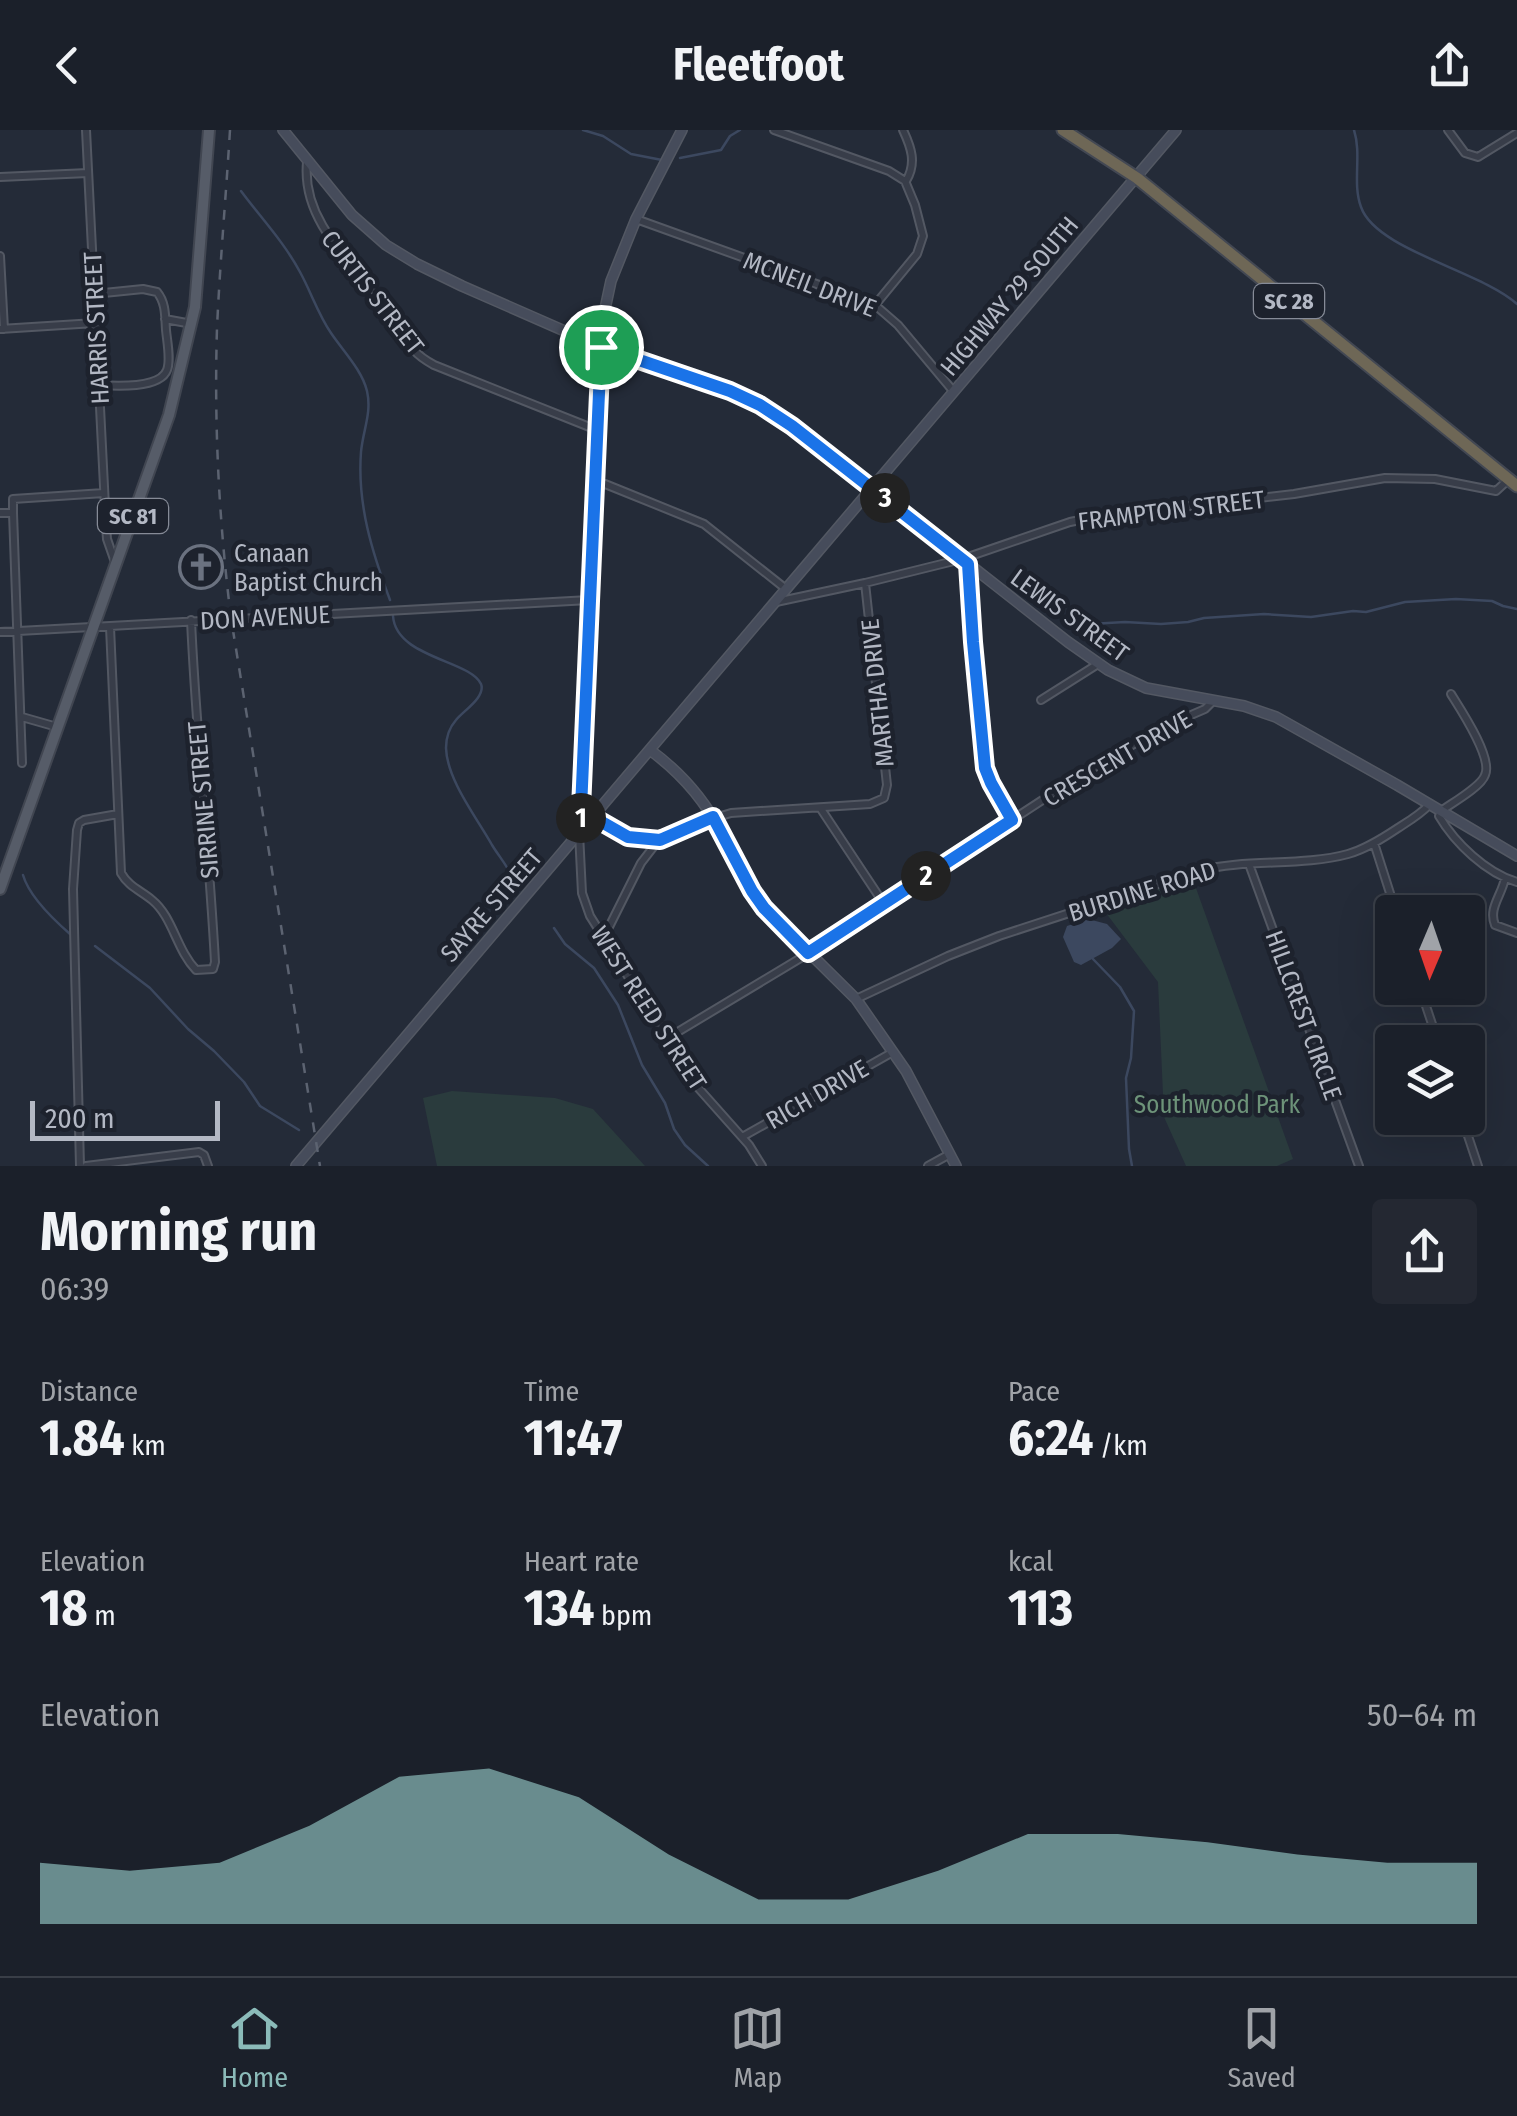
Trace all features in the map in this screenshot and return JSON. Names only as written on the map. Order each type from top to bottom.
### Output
[{"type":"highway","name":"SC 28","points":[[1064,130],[1136,178],[1513,483]]},
{"type":"main road","name":"SC 81","points":[[0,890],[116,563],[120,528],[169,415],[192,324],[199,276],[208,130]]},
{"type":"street","name":"HARRIS STREET","points":[[86,130],[106,526],[116,563]]},
{"type":"street","name":"LEWIS STREET","points":[[283,130],[352,215],[417,264],[601,347],[760,405],[1098,664],[1146,688],[1244,706],[1276,717],[1517,856]]},
{"type":"street","points":[[580,832],[601,347],[611,282],[636,220],[682,130]]},
{"type":"street","points":[[774,130],[906,181],[922,225],[922,245],[875,305]]},
{"type":"street","points":[[903,130],[912,154],[912,169],[906,181]]},
{"type":"street","name":"HIGHWAY 29 SOUTH","points":[[873,488],[1176,130]]},
{"type":"street","points":[[1448,130],[1465,153],[1478,157],[1517,133]]},
{"type":"street","name":"CURTIS STREET","points":[[306,160],[308,186],[324,231],[392,310],[417,355],[597,430]]},
{"type":"street","points":[[0,176],[88,173]]},
{"type":"street","name":"MCNEIL DRIVE","points":[[636,220],[875,305],[898,325],[954,392]]},
{"type":"street","points":[[0,256],[2,329],[95,323]]},
{"type":"street","points":[[94,294],[150,289],[161,295],[168,359],[168,370],[163,376],[136,386],[98,385]]},
{"type":"street","points":[[165,319],[192,324]]},
{"type":"street","name":"FRAMPTON STREET","points":[[776,602],[965,562],[1070,522],[1095,517],[1294,494],[1385,478],[1436,479],[1496,491],[1513,483]]},
{"type":"street","points":[[595,483],[704,524],[786,589]]},
{"type":"street","name":"SAYRE STREET","points":[[296,1166],[873,488]]},
{"type":"street","points":[[22,763],[13,499],[104,494]]},
{"type":"street","points":[[0,513],[13,513]]},
{"type":"street","points":[[106,526],[120,528]]},
{"type":"street","points":[[965,562],[985,768],[1012,820]]},
{"type":"street","name":"MARTHA DRIVE","points":[[660,840],[713,817],[870,804],[884,798],[887,790],[864,583]]},
{"type":"street","name":"DON AVENUE","points":[[0,632],[589,600]]},
{"type":"street","name":"SIRRINE STREET","points":[[118,814],[121,873],[125,880],[153,900],[166,916],[185,958],[196,970],[213,969],[191,620]]},
{"type":"street","points":[[110,627],[118,814],[79,823],[73,889],[83,1166],[199,1152],[208,1166]]},
{"type":"street","points":[[1041,700],[1098,664]]},
{"type":"street","points":[[1451,694],[1485,757],[1486,772],[1480,783],[1439,816],[1491,870],[1517,882]]},
{"type":"street","name":"CRESCENT DRIVE","points":[[666,1039],[808,953],[1139,740],[1205,708],[1212,700]]},
{"type":"street","points":[[22,717],[57,727]]},
{"type":"street","points":[[650,750],[680,774],[698,796],[764,908],[856,999],[893,1051],[956,1166]]},
{"type":"street","name":"BURDINE ROAD","points":[[856,999],[998,936],[1198,871],[1217,866],[1334,857],[1359,850],[1430,804]]},
{"type":"street","points":[[821,808],[884,904]]},
{"type":"street","points":[[593,817],[628,837],[660,840]]},
{"type":"street","name":"WEST REED STREET","points":[[580,832],[582,893],[590,916],[685,1073],[742,1137],[762,1166]]},
{"type":"street","points":[[601,932],[608,927],[641,863],[660,840]]},
{"type":"street","points":[[1374,843],[1391,895]]},
{"type":"street","name":"HILLCREST CIRCLE","points":[[1249,864],[1359,1166]]},
{"type":"street","points":[[1504,878],[1492,920],[1494,925],[1517,934]]},
{"type":"street","name":"RICH DRIVE","points":[[742,1137],[893,1051]]},
{"type":"street","points":[[1468,1135],[1478,1166]]},
{"type":"street","points":[[928,1166],[950,1154]]},
{"type":"green space","name":"Southwood Park","points":[[1192,877],[1293,1159],[1277,1166],[1186,1166],[1164,1117],[1158,982],[1103,909]]},
{"type":"green space","points":[[452,1091],[555,1098],[593,1109],[645,1166],[437,1166],[423,1098]]},
{"type":"water","points":[[1088,919],[1107,924],[1121,939],[1081,965],[1074,962],[1063,937],[1067,926]]},
{"type":"waterway","points":[[583,130],[603,136],[631,154],[662,160]]},
{"type":"waterway","points":[[680,158],[721,150],[730,136],[740,130]]},
{"type":"waterway","points":[[1354,130],[1358,198],[1371,222],[1407,248],[1480,281],[1517,304]]},
{"type":"waterway","points":[[241,191],[294,261],[326,326],[365,383],[368,407],[361,452],[361,490],[372,546],[390,600]]},
{"type":"waterway","points":[[1073,625],[1161,624],[1264,614],[1311,617],[1366,612],[1405,602],[1456,599],[1492,601],[1517,609]]},
{"type":"waterway","points":[[393,616],[406,641],[463,669],[481,684],[477,699],[450,730],[446,744],[448,760],[464,798],[510,872],[514,892]]},
{"type":"waterway","points":[[23,875],[36,899],[70,934]]},
{"type":"waterway","points":[[554,928],[565,944],[594,968],[618,1005],[674,1129],[708,1166]]},
{"type":"waterway","points":[[95,946],[150,988],[244,1082],[260,1106],[299,1130]]},
{"type":"waterway","points":[[1093,959],[1120,987],[1134,1011],[1126,1078],[1132,1166]]},
{"type":"railway","points":[[230,130],[216,365],[223,546],[231,618],[320,1166]]},
{"type":"place","name":"Canaan Baptist Church","points":[[201,567]]},
{"type":"route","points":[[601,347],[760,405],[968,564],[986,774],[1012,820],[808,953],[752,891],[713,817],[660,840],[628,837],[593,817],[580,832],[601,347]]}]
